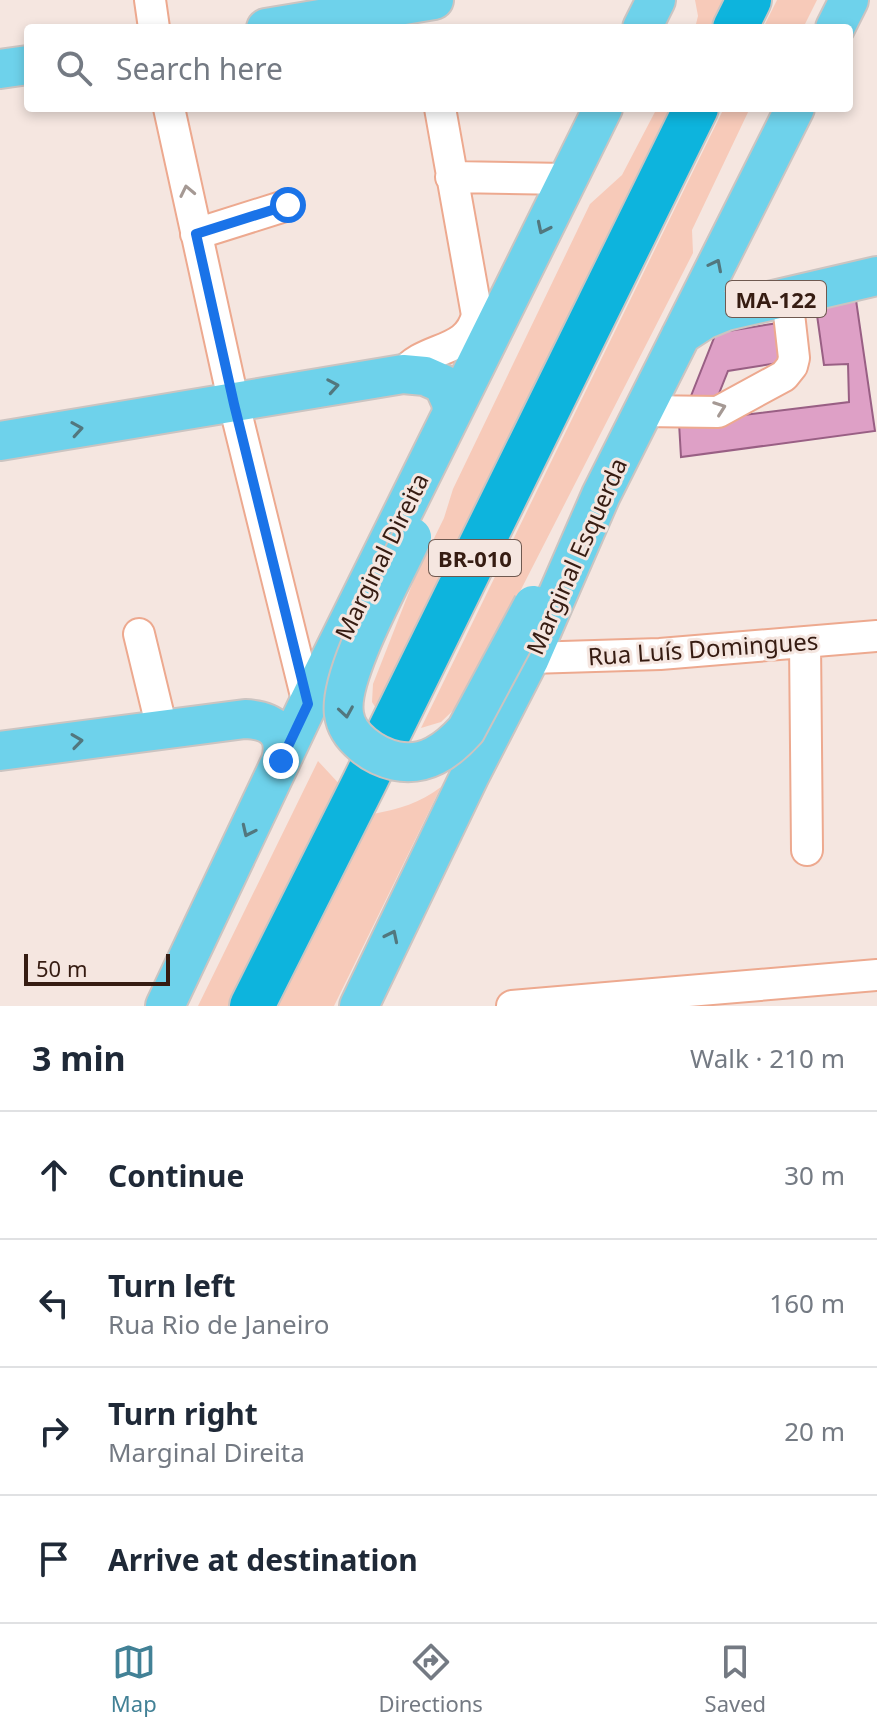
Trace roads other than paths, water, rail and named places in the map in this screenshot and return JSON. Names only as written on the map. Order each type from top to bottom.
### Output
[{"type":"highway","points":[[737,24],[749,0]]},
{"type":"highway","name":"BR-010","points":[[252,1006],[694,112]]},
{"type":"main road","points":[[644,24],[656,0]]},
{"type":"main road","points":[[837,24],[849,0]]},
{"type":"main road","points":[[298,24],[426,8]]},
{"type":"main road","points":[[0,69],[24,66]]},
{"type":"main road","name":"Marginal Direita","points":[[165,1006],[308,704],[601,112]]},
{"type":"main road","name":"Marginal Esquerda","points":[[359,1006],[530,658],[601,495],[793,112]]},
{"type":"main road","name":"MA-122","points":[[681,335],[704,320],[726,311],[877,276]]},
{"type":"main road","points":[[0,441],[403,374],[425,376],[443,384],[451,402],[435,476],[343,696],[344,717],[363,745],[376,753],[404,762],[428,759],[452,745],[466,730],[570,538],[601,495]]},
{"type":"main road","points":[[0,751],[234,719],[264,721],[272,726],[283,742],[281,761]]},
{"type":"street","points":[[150,0],[153,24]]},
{"type":"street","points":[[170,112],[234,404],[308,704]]},
{"type":"street","points":[[403,374],[418,359],[462,342],[475,325],[476,304],[441,112]]},
{"type":"street","points":[[451,177],[567,179]]},
{"type":"street","points":[[196,234],[288,205]]},
{"type":"street","points":[[643,411],[718,412],[784,376],[794,358],[787,296]]},
{"type":"street","points":[[139,634],[162,729]]},
{"type":"street","name":"Rua Luís Domingues","points":[[530,658],[660,654],[877,636]]},
{"type":"street","points":[[805,642],[807,850]]},
{"type":"street","points":[[512,1006],[877,975]]}]
